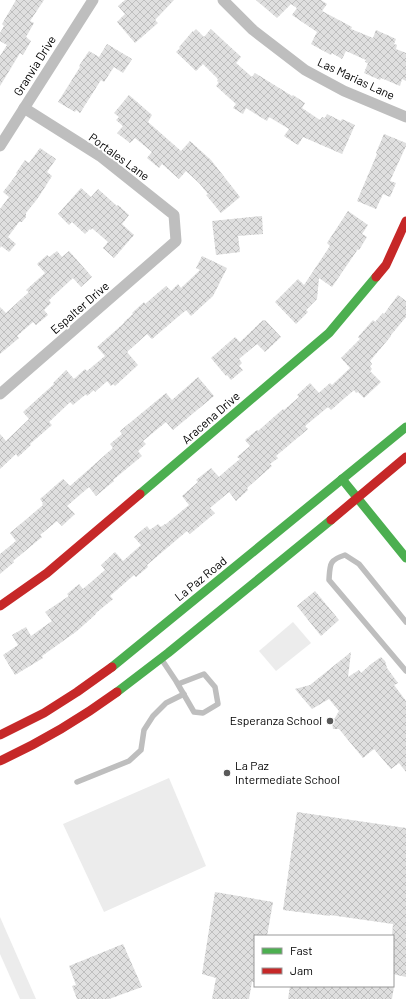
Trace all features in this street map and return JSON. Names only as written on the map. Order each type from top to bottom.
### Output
[{"type":"main road","name":"Aracena Drive","points":[[0,606],[47,573],[329,333],[386,265],[406,220]]},
{"type":"main road","name":"La Paz Road","points":[[0,735],[44,713],[115,665],[406,426]]},
{"type":"main road","points":[[0,761],[50,736],[97,707],[160,658],[406,457]]},
{"type":"main road","points":[[342,479],[406,558]]},
{"type":"street","name":"Granvia Drive","points":[[0,146],[93,0]]},
{"type":"street","name":"Las Marias Lane","points":[[223,0],[253,30],[305,70],[344,91],[406,117]]},
{"type":"street","name":"Portales Lane","points":[[24,108],[100,156],[174,214],[176,241]]},
{"type":"street","name":"Espalter Drive","points":[[0,394],[176,241]]},
{"type":"lane","points":[[406,622],[359,564],[345,555],[336,558],[329,566],[328,580],[406,671]]},
{"type":"lane","points":[[160,658],[178,684],[194,712],[203,714],[218,704],[215,687],[204,674],[178,684]]},
{"type":"lane","points":[[77,782],[129,761],[141,750],[144,730],[153,716],[166,703],[184,694]]},
{"type":"shaded area","points":[[293,622],[311,643],[276,671],[259,651]]},
{"type":"shaded area","points":[[169,778],[206,866],[104,912],[63,824]]},
{"type":"shaded area","points":[[0,917],[36,999],[20,999],[0,954]]},
{"type":"building","points":[[16,0],[44,0],[30,21],[34,23],[26,37],[31,41],[23,55],[20,53],[0,86],[0,56],[7,45],[0,41],[0,33],[4,26],[2,24]]},
{"type":"building","points":[[125,0],[174,0],[155,20],[158,23],[135,43],[117,22],[125,14],[118,6]]},
{"type":"building","points":[[256,0],[321,0],[327,4],[322,11],[352,27],[351,29],[373,38],[376,30],[396,39],[394,44],[397,45],[396,49],[406,53],[406,81],[402,79],[400,86],[381,78],[380,80],[364,73],[368,63],[365,62],[366,60],[346,51],[342,59],[311,44],[317,32],[292,15],[297,8],[291,4],[277,18]]},
{"type":"building","points":[[196,29],[204,37],[211,29],[241,57],[236,63],[252,77],[255,73],[292,96],[293,95],[305,103],[302,108],[320,120],[322,117],[325,118],[327,114],[341,121],[342,119],[355,125],[342,154],[303,137],[298,145],[284,136],[289,129],[269,117],[267,121],[246,108],[243,114],[233,108],[236,104],[216,86],[219,82],[217,81],[218,79],[203,64],[196,71],[176,52]]},
{"type":"building","points":[[107,44],[132,59],[123,73],[114,67],[104,82],[101,80],[80,113],[76,110],[75,112],[58,102],[89,51],[99,57]]},
{"type":"building","points":[[129,95],[152,115],[148,122],[181,151],[190,141],[211,160],[240,197],[221,213],[206,195],[208,194],[199,183],[186,171],[179,179],[162,164],[159,168],[147,158],[152,152],[135,138],[130,143],[117,133],[123,126],[116,120],[119,117],[114,113]]},
{"type":"building","points":[[384,134],[406,143],[406,146],[390,181],[396,183],[390,197],[383,194],[376,209],[357,201]]},
{"type":"building","points":[[40,148],[56,159],[47,172],[52,176],[26,213],[26,217],[22,222],[19,222],[8,237],[16,244],[9,252],[1,246],[0,248],[0,209],[9,197],[3,192],[17,174],[16,173],[25,160],[29,163]]},
{"type":"building","points":[[81,188],[91,197],[98,189],[129,215],[122,224],[134,235],[114,258],[103,248],[108,242],[92,228],[85,234],[72,222],[69,225],[58,214]]},
{"type":"building","points":[[348,211],[368,225],[362,234],[367,237],[332,287],[319,278],[317,299],[306,310],[308,312],[296,324],[275,302],[298,279],[304,285],[330,246],[327,243]]},
{"type":"building","points":[[262,216],[263,234],[238,236],[240,252],[216,255],[212,221]]},
{"type":"building","points":[[57,251],[62,257],[69,251],[92,277],[81,287],[73,278],[49,300],[51,303],[44,310],[48,315],[36,325],[33,322],[17,336],[19,338],[0,354],[0,307],[6,313],[29,292],[26,290],[45,273],[37,264],[47,255],[49,257]]},
{"type":"building","points":[[202,256],[227,268],[213,296],[191,316],[186,310],[152,339],[147,334],[127,352],[138,365],[115,386],[113,384],[111,386],[107,381],[95,392],[94,390],[87,396],[86,394],[73,405],[70,402],[49,422],[52,425],[30,444],[31,445],[18,457],[16,454],[0,469],[0,434],[6,441],[29,419],[23,412],[54,384],[53,383],[66,370],[74,379],[85,369],[87,371],[105,356],[97,347],[124,323],[144,302],[145,304],[166,286],[171,291],[178,284],[181,288],[200,270],[196,268]]},
{"type":"building","points":[[398,295],[406,301],[406,317],[370,361],[372,364],[370,366],[372,369],[370,371],[381,382],[364,398],[354,390],[331,410],[328,407],[305,426],[308,429],[276,456],[278,458],[270,464],[272,466],[247,488],[248,490],[236,501],[229,492],[210,508],[215,513],[190,534],[187,531],[147,565],[148,567],[136,577],[134,575],[110,596],[113,599],[77,631],[42,656],[43,658],[15,675],[3,655],[18,645],[12,635],[26,627],[31,636],[52,621],[45,612],[69,596],[67,594],[79,584],[83,589],[105,570],[101,565],[115,552],[123,561],[141,545],[134,537],[147,526],[150,530],[158,524],[161,527],[189,505],[182,496],[198,482],[196,480],[211,468],[219,477],[240,459],[237,457],[250,446],[245,440],[299,397],[297,395],[310,383],[319,393],[330,383],[332,385],[350,368],[341,358],[360,339],[358,337],[373,320],[375,322],[383,313],[384,314]]},
{"type":"building","points":[[263,320],[265,320],[281,337],[265,352],[257,344],[239,359],[242,363],[239,366],[243,370],[231,380],[211,358],[235,337],[240,342]]},
{"type":"building","points":[[198,377],[214,396],[173,430],[166,422],[143,441],[146,444],[138,451],[142,456],[96,496],[89,487],[67,506],[75,514],[62,526],[57,521],[40,535],[42,537],[0,574],[0,554],[16,541],[10,533],[43,505],[40,499],[63,479],[70,486],[113,448],[110,444],[122,434],[120,431],[166,393],[172,400]]},
{"type":"building","points":[[315,591],[339,620],[321,636],[297,606]]},
{"type":"building","name":"Esperanza School","points":[[351,652],[348,677],[359,670],[361,673],[381,657],[398,683],[394,685],[406,701],[406,772],[399,763],[391,769],[374,749],[363,758],[339,729],[333,729],[332,723],[339,711],[329,699],[312,709],[295,689],[310,685]]},
{"type":"building","points":[[297,812],[406,828],[406,977],[394,974],[393,924],[283,910]]},
{"type":"building","points":[[215,892],[273,902],[267,935],[254,935],[254,982],[252,982],[249,999],[212,999],[216,978],[202,974]]},
{"type":"building","points":[[123,944],[142,987],[109,999],[77,999],[72,986],[76,985],[69,966]]},
{"type":"building","points":[[290,987],[394,987],[392,999],[288,999]]},
{"type":"traffic: fast","points":[[140,494],[329,333],[376,277]]},
{"type":"traffic: fast","points":[[112,667],[406,427]]},
{"type":"traffic: fast","points":[[342,479],[406,558]]},
{"type":"traffic: fast","points":[[117,692],[168,653],[331,520]]},
{"type":"traffic: jam","points":[[376,277],[386,265],[406,221]]},
{"type":"traffic: jam","points":[[331,520],[406,457]]},
{"type":"traffic: jam","points":[[0,606],[47,573],[140,494]]},
{"type":"traffic: jam","points":[[0,735],[44,713],[112,667]]},
{"type":"traffic: jam","points":[[0,761],[60,730],[117,692]]},
{"type":"place","name":"Esperanza School","points":[[330,721]]},
{"type":"place","name":"La Paz Intermediate School","points":[[227,773]]}]
